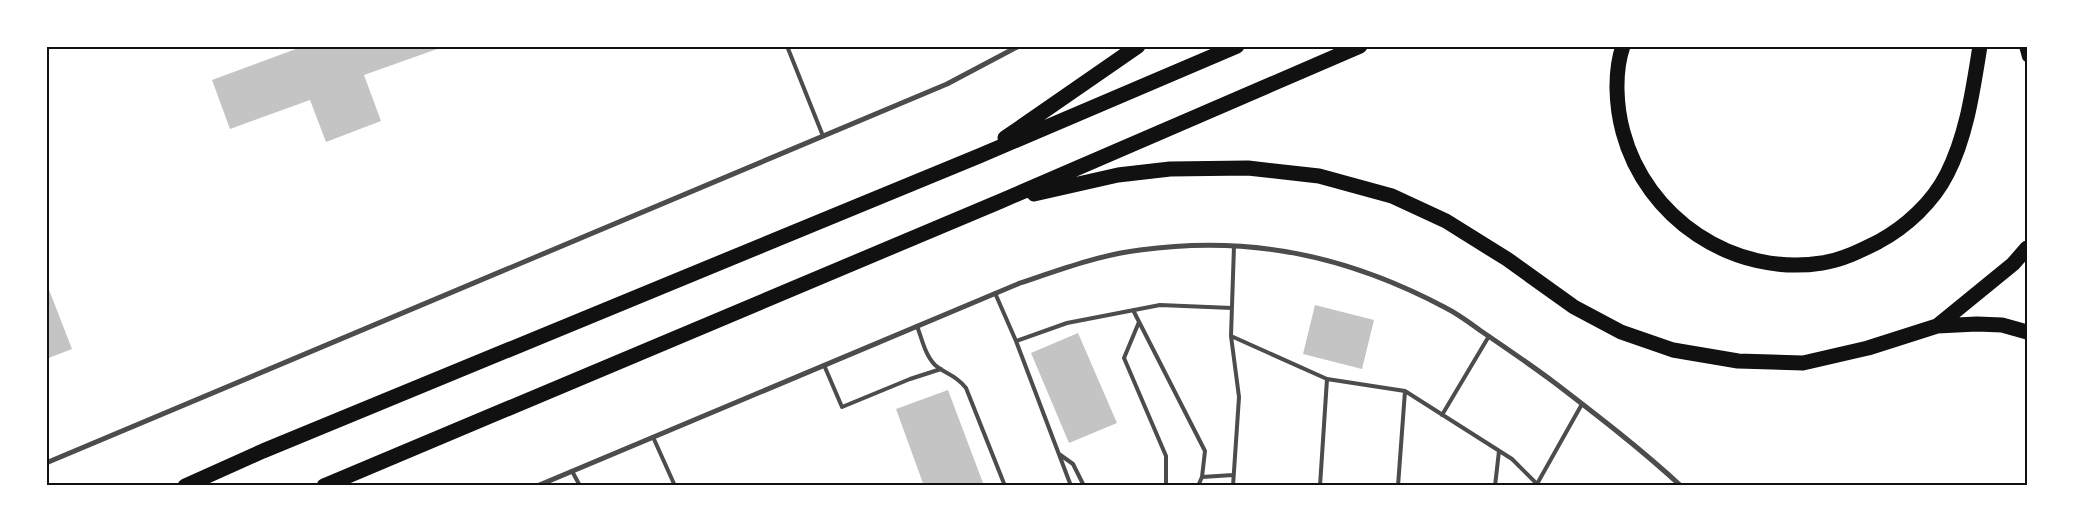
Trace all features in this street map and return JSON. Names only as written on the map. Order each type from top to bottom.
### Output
[{"type":"highway","points":[[979,156],[1138,46]]},
{"type":"highway","points":[[185,486],[272,447],[979,156],[1237,46]]},
{"type":"highway","points":[[324,486],[1001,201],[1360,46]]},
{"type":"highway","points":[[1623,46],[1617,84],[1619,118],[1627,147],[1641,176],[1662,206],[1689,230],[1719,248],[1754,260],[1787,265],[1822,263],[1855,254],[1892,235],[1922,209],[1947,175],[1964,130],[1980,46]]},
{"type":"highway","points":[[1001,201],[1118,175],[1170,169],[1248,168],[1319,176],[1392,196],[1446,221],[1507,259],[1574,307],[1621,332],[1673,350],[1738,362],[1803,363],[1868,348],[1937,326],[2002,325],[2027,332]]},
{"type":"highway","points":[[1937,326],[2013,264],[2027,248]]},
{"type":"main road","points":[[2024,46],[2027,57]]},
{"type":"street","points":[[46,463],[947,84],[1018,46]]},
{"type":"street","points":[[537,486],[1020,283],[1090,260],[1139,250],[1201,245],[1262,248],[1313,256],[1383,277],[1448,309],[1489,336],[1582,404],[1657,463],[1681,486]]},
{"type":"lane","points":[[787,46],[822,136]]},
{"type":"lane","points":[[1233,486],[1239,397],[1231,336],[1234,246]]},
{"type":"lane","points":[[994,293],[1016,342],[1071,486]]},
{"type":"lane","points":[[1016,342],[1067,323],[1160,305],[1232,308]]},
{"type":"lane","points":[[1133,310],[1204,451],[1202,477],[1198,486]]},
{"type":"lane","points":[[1139,322],[1124,358],[1166,456],[1166,486]]},
{"type":"lane","points":[[917,326],[929,357],[941,369],[954,375],[966,388],[1005,486]]},
{"type":"lane","points":[[1231,336],[1327,378],[1405,391],[1512,459],[1538,485],[1582,404]]},
{"type":"lane","points":[[1442,415],[1489,336]]},
{"type":"lane","points":[[824,365],[842,407],[910,379],[941,369]]},
{"type":"lane","points":[[1320,486],[1327,378]]},
{"type":"lane","points":[[1398,486],[1405,391]]},
{"type":"lane","points":[[653,437],[675,486]]},
{"type":"lane","points":[[1496,486],[1499,451]]},
{"type":"lane","points":[[1058,454],[1073,464],[1084,486]]},
{"type":"lane","points":[[572,471],[580,486]]},
{"type":"lane","points":[[1202,477],[1234,475]]},
{"type":"building","points":[[304,46],[439,46],[440,48],[364,75],[381,121],[326,142],[310,100],[230,129],[212,80]]},
{"type":"building","points":[[46,282],[72,349],[46,359]]},
{"type":"building","points":[[1315,305],[1374,320],[1362,369],[1303,354]]},
{"type":"building","points":[[1078,333],[1117,423],[1069,443],[1031,353]]},
{"type":"building","points":[[948,390],[983,483],[975,486],[924,486],[896,409]]}]
